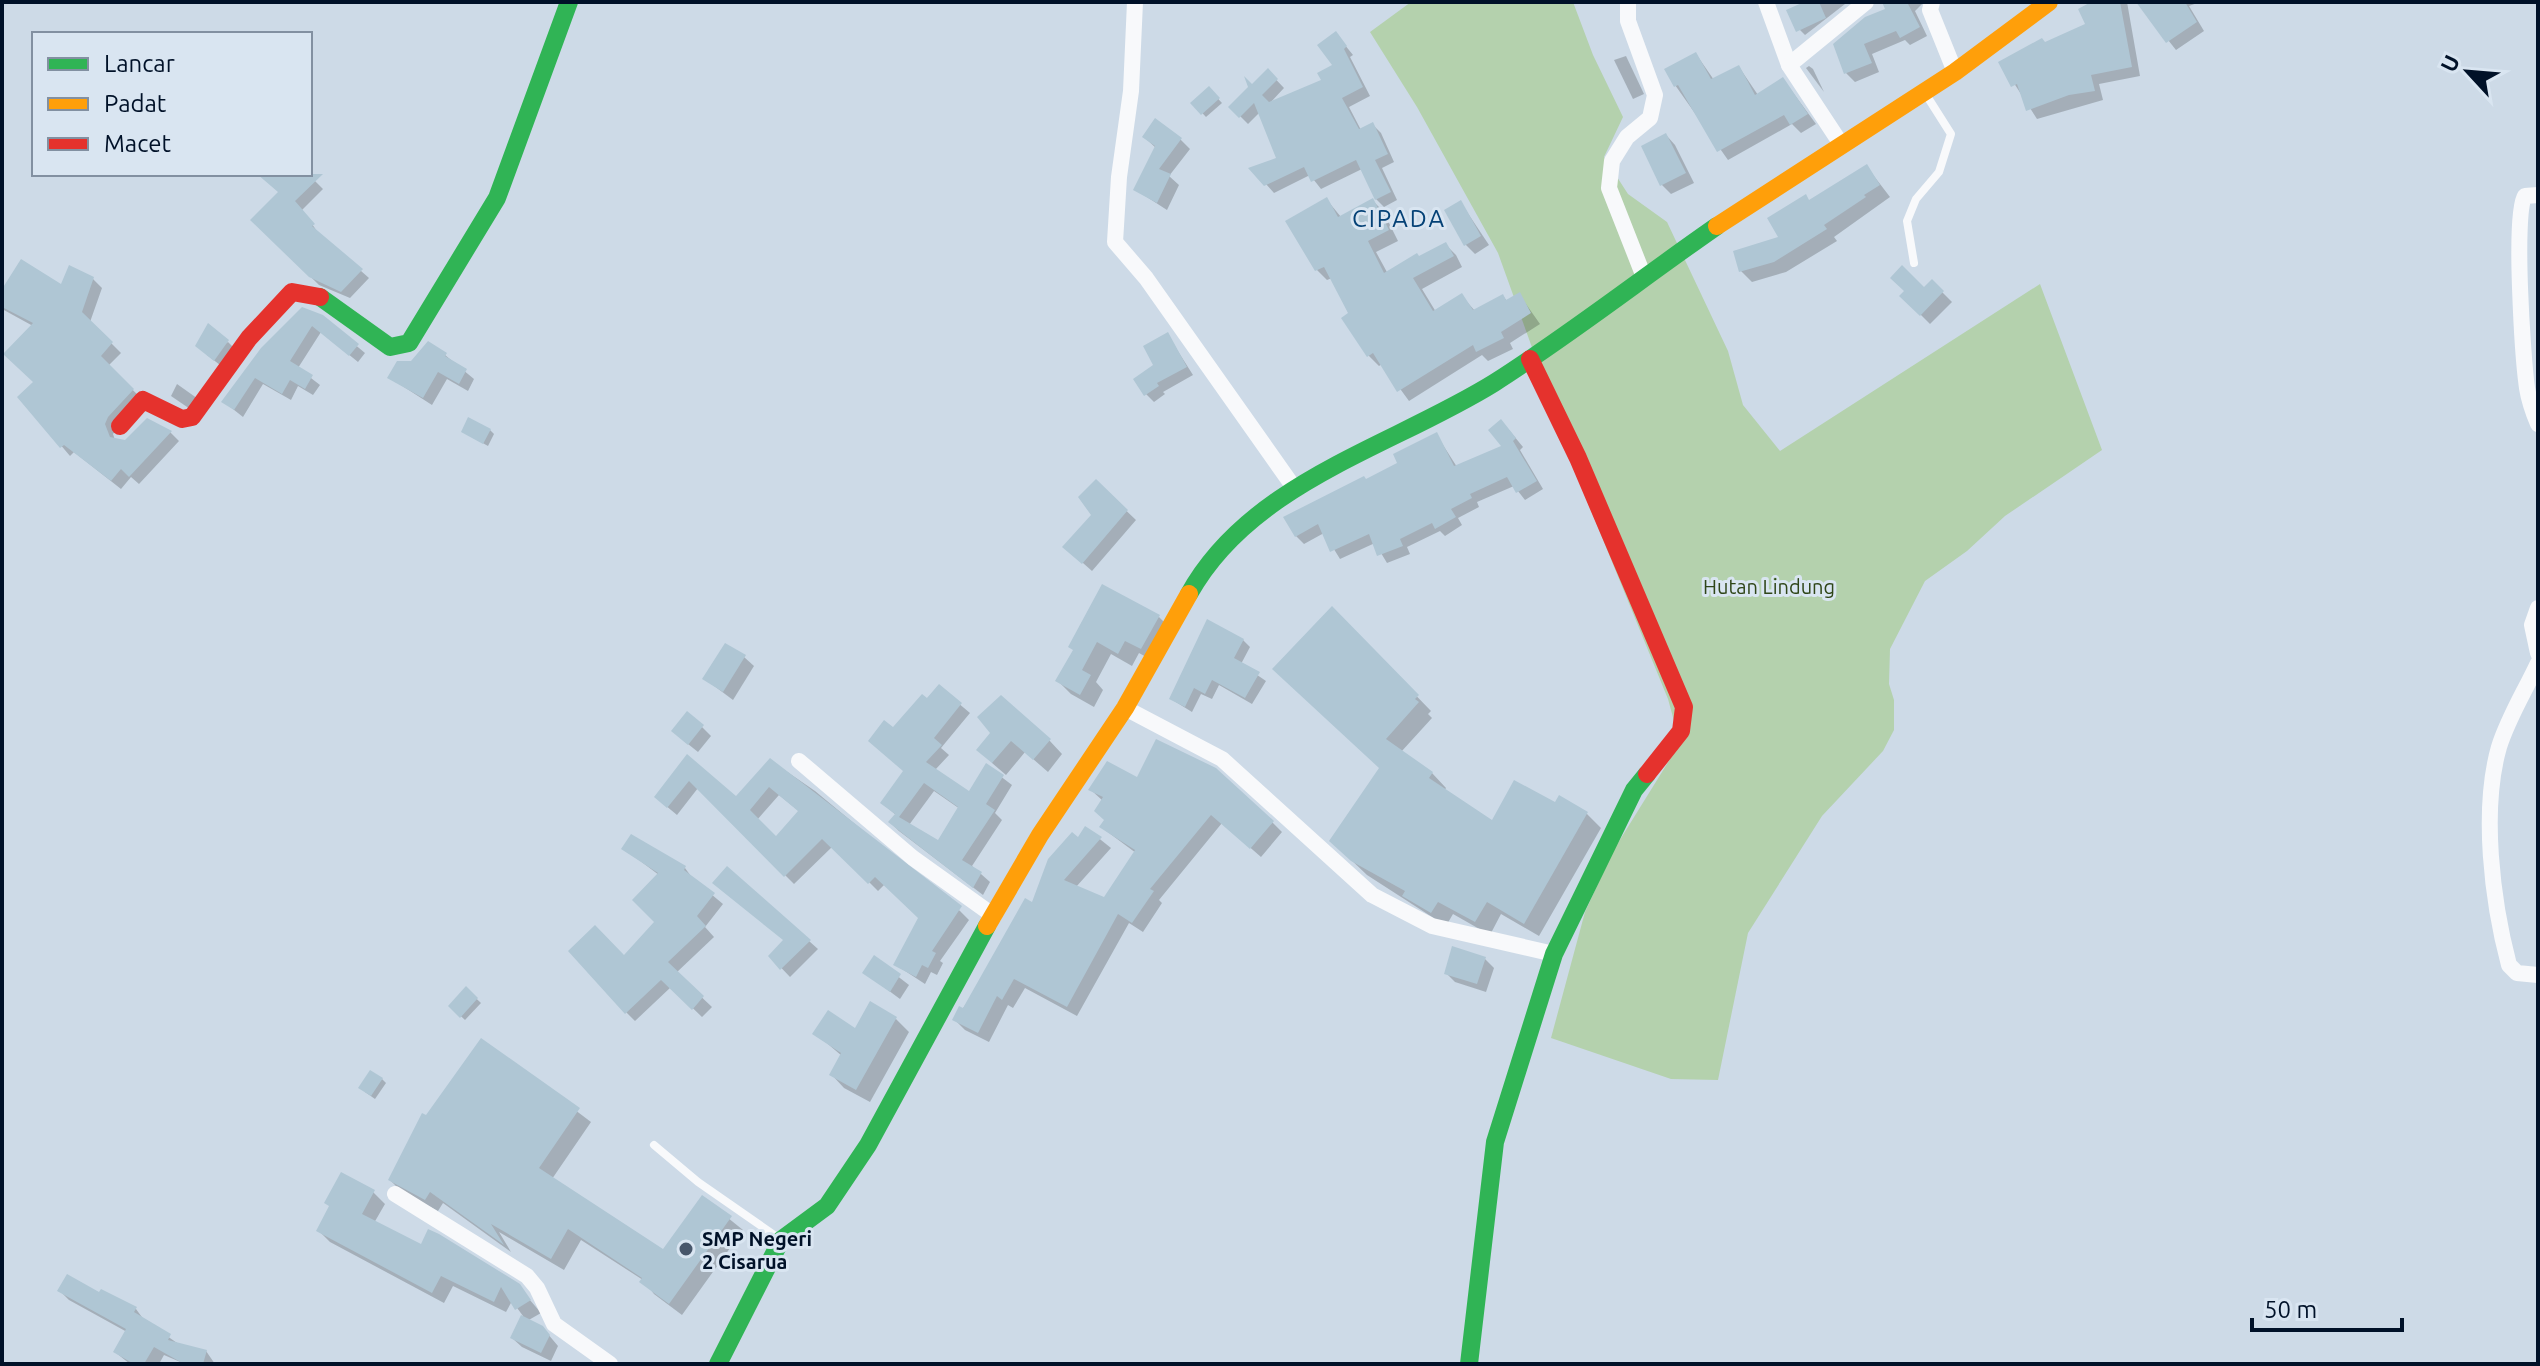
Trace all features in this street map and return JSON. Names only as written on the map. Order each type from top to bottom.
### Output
[{"type":"street","points":[[120,426],[143,400],[182,419],[192,417],[249,338],[292,292],[303,291],[325,299],[390,347],[409,343],[497,198],[569,2]]},
{"type":"street","points":[[1135,2],[1131,91],[1119,177],[1115,242],[1146,278],[1295,489]]},
{"type":"street","points":[[1628,2],[1628,21],[1655,95],[1650,118],[1627,137],[1612,161],[1609,188],[1644,277]]},
{"type":"street","points":[[1766,2],[1789,65],[1841,144]]},
{"type":"street","points":[[1789,65],[1866,2]]},
{"type":"street","points":[[1932,2],[1930,10],[1955,72]]},
{"type":"street","points":[[718,1364],[781,1240],[827,1206],[868,1145],[964,966],[1040,835],[1125,708],[1205,565],[1243,526],[1295,489],[1490,385],[1590,321],[1644,277],[1841,144],[1955,72],[2049,2]]},
{"type":"street","points":[[2538,195],[2525,196],[2521,203],[2519,241],[2526,376],[2538,424]]},
{"type":"street","points":[[1469,1364],[1495,1142],[1554,954],[1627,801],[1681,731],[1685,713],[1578,458],[1530,359]]},
{"type":"street","points":[[2538,608],[2532,625],[2538,653]]},
{"type":"street","points":[[2538,663],[2500,743],[2490,784],[2493,862],[2509,965],[2517,973],[2538,975]]},
{"type":"street","points":[[1125,708],[1177,732],[1238,770],[1372,895],[1432,926],[1554,954]]},
{"type":"street","points":[[799,761],[913,858],[994,916]]},
{"type":"street","points":[[395,1194],[527,1276],[537,1288],[554,1324],[610,1364]]},
{"type":"lane","points":[[1914,263],[1907,221],[1916,199],[1939,172],[1951,134],[1948,125],[1924,93]]},
{"type":"lane","points":[[654,1145],[698,1182],[781,1240]]},
{"type":"green space","name":"Hutan Lindung","points":[[1411,2],[1573,2],[1593,55],[1623,117],[1604,157],[1628,194],[1667,222],[1728,351],[1743,405],[1780,451],[2040,284],[2102,450],[2005,516],[1967,551],[1925,581],[1890,649],[1889,684],[1894,700],[1894,730],[1883,751],[1822,816],[1748,933],[1718,1080],[1671,1079],[1551,1038],[1585,912],[1613,851],[1680,743],[1668,699],[1588,503],[1498,253],[1417,107],[1370,32]]},
{"type":"building","points":[[1804,2],[1819,2],[1826,18],[1796,32],[1786,10]]},
{"type":"building","points":[[1882,2],[1907,2],[1920,27],[1900,38],[1896,31],[1864,44],[1872,63],[1844,74],[1833,44],[1865,17],[1885,9]]},
{"type":"building","points":[[2091,2],[2120,2],[2132,67],[2091,75],[2095,91],[2069,95],[2026,111],[2017,84],[2011,87],[1998,62],[2042,38],[2045,42],[2085,24],[2078,9]]},
{"type":"building","points":[[2136,2],[2185,2],[2197,22],[2166,43]]},
{"type":"building","points":[[1336,31],[1347,46],[1344,49],[1363,87],[1342,98],[1359,129],[1373,122],[1388,154],[1375,160],[1391,192],[1375,200],[1356,160],[1311,182],[1304,167],[1264,186],[1248,168],[1276,158],[1254,103],[1239,118],[1228,107],[1248,87],[1244,76],[1252,84],[1268,68],[1278,79],[1262,95],[1269,102],[1321,80],[1317,73],[1332,65],[1317,45]]},
{"type":"building","points":[[1696,52],[1711,79],[1739,65],[1755,95],[1783,77],[1808,114],[1790,125],[1784,115],[1717,152],[1678,85],[1674,87],[1664,69]]},
{"type":"building","points":[[1209,86],[1220,98],[1201,115],[1190,103]]},
{"type":"building","points":[[1155,118],[1182,138],[1159,169],[1171,174],[1157,203],[1133,190],[1155,146],[1142,137]]},
{"type":"building","points":[[1666,133],[1686,173],[1660,186],[1641,146]]},
{"type":"building","points":[[1867,164],[1880,185],[1864,195],[1866,197],[1824,225],[1827,229],[1774,262],[1739,272],[1733,251],[1778,237],[1767,218],[1806,194],[1809,200]]},
{"type":"building","points":[[323,174],[295,201],[315,224],[312,226],[363,269],[341,292],[309,277],[250,220],[278,192],[259,176]]},
{"type":"building","points":[[1327,197],[1338,217],[1373,198],[1389,230],[1368,241],[1384,273],[1417,253],[1419,256],[1446,242],[1454,256],[1413,278],[1433,311],[1462,293],[1473,310],[1503,294],[1506,300],[1520,292],[1531,313],[1501,332],[1504,338],[1476,352],[1473,345],[1397,392],[1373,353],[1367,357],[1341,318],[1348,313],[1324,267],[1315,271],[1285,221]]},
{"type":"building","points":[[1461,200],[1481,236],[1464,246],[1444,210]]},
{"type":"building","points":[[21,259],[61,284],[69,265],[94,277],[82,312],[113,342],[101,356],[134,389],[108,417],[105,424],[110,437],[125,440],[147,418],[172,431],[129,477],[121,469],[111,481],[64,445],[60,448],[17,397],[33,382],[3,354],[33,323],[2,307],[2,289]]},
{"type":"building","points":[[1902,265],[1924,287],[1932,279],[1944,291],[1920,316],[1899,296],[1904,291],[1890,278]]},
{"type":"building","points":[[302,307],[323,315],[359,344],[349,356],[312,326],[290,361],[313,375],[305,389],[290,380],[282,394],[255,378],[234,410],[221,402],[261,348]]},
{"type":"building","points":[[208,323],[229,340],[214,361],[195,346]]},
{"type":"building","points":[[1168,332],[1187,367],[1157,383],[1159,386],[1144,396],[1133,379],[1153,365],[1143,346]]},
{"type":"building","points":[[428,341],[467,369],[459,384],[438,372],[423,398],[387,378],[397,361],[411,361]]},
{"type":"building","points":[[468,417],[491,429],[483,444],[461,432]]},
{"type":"building","points":[[1501,419],[1516,438],[1513,441],[1537,481],[1516,493],[1507,477],[1470,494],[1472,498],[1451,509],[1456,517],[1435,529],[1432,523],[1400,539],[1403,546],[1377,556],[1369,534],[1330,552],[1318,524],[1295,537],[1283,517],[1397,463],[1393,454],[1437,432],[1454,466],[1501,446],[1488,430]]},
{"type":"building","points":[[1096,479],[1128,510],[1082,564],[1062,547],[1091,515],[1078,497]]},
{"type":"building","points":[[1102,584],[1160,615],[1141,649],[1125,641],[1118,654],[1097,642],[1082,670],[1091,675],[1080,695],[1055,681],[1073,650],[1068,647]]},
{"type":"building","points":[[1332,606],[1419,695],[1415,699],[1419,702],[1386,739],[1433,772],[1429,778],[1492,820],[1514,780],[1555,802],[1559,795],[1588,812],[1524,924],[1487,902],[1475,922],[1438,902],[1431,913],[1402,896],[1405,891],[1351,861],[1329,841],[1379,768],[1272,669]]},
{"type":"building","points":[[1207,619],[1244,639],[1234,658],[1260,672],[1245,698],[1212,680],[1205,694],[1194,688],[1185,707],[1169,699]]},
{"type":"building","points":[[725,643],[746,655],[723,692],[702,679]]},
{"type":"building","points":[[939,684],[962,703],[934,738],[942,745],[926,762],[969,791],[986,763],[1004,775],[986,804],[995,810],[962,860],[982,872],[973,888],[888,822],[895,814],[880,803],[903,771],[868,741],[884,720],[893,727],[922,694],[927,698]],"holes":[[[924,783],[958,807],[938,840],[899,817]]]},
{"type":"building","points":[[1001,695],[1051,739],[1033,760],[1011,741],[992,763],[976,750],[990,733],[977,717]]},
{"type":"building","points":[[687,711],[704,725],[688,745],[671,731]]},
{"type":"building","points":[[1156,739],[1216,768],[1274,821],[1250,849],[1211,815],[1150,889],[1154,891],[1132,923],[1118,914],[1067,1007],[1014,979],[1002,1000],[997,996],[978,1033],[952,1020],[959,1006],[963,1008],[1025,898],[1032,902],[1048,859],[1072,832],[1078,837],[1085,826],[1102,837],[1064,880],[1104,897],[1135,850],[1099,827],[1104,820],[1094,811],[1103,797],[1088,790],[1107,761],[1137,777]]},
{"type":"building","points":[[687,754],[736,796],[770,758],[962,906],[932,951],[936,953],[928,968],[922,965],[916,977],[893,965],[918,918],[875,877],[868,884],[822,839],[784,877],[689,781],[667,808],[654,797]],"holes":[[[769,787],[798,811],[776,836],[750,810]]]},
{"type":"building","points":[[631,834],[686,866],[684,870],[715,893],[697,916],[706,926],[668,962],[704,996],[692,1010],[661,980],[625,1014],[568,951],[595,925],[624,955],[654,922],[632,900],[658,873],[621,849]]},
{"type":"building","points":[[727,866],[811,940],[780,970],[768,956],[783,940],[712,883]]},
{"type":"building","points":[[1452,946],[1486,957],[1477,984],[1444,974]]},
{"type":"building","points":[[874,955],[901,974],[890,992],[862,973]]},
{"type":"building","points":[[466,986],[478,998],[460,1018],[448,1006]]},
{"type":"building","points":[[870,1001],[897,1017],[856,1090],[829,1075],[841,1053],[812,1034],[828,1010],[855,1028]]},
{"type":"building","points":[[481,1038],[580,1108],[539,1168],[663,1249],[702,1195],[732,1216],[669,1304],[639,1282],[642,1278],[568,1229],[551,1259],[491,1224],[504,1245],[430,1192],[425,1200],[388,1180],[422,1113],[426,1115]]},
{"type":"building","points":[[370,1070],[383,1078],[371,1096],[358,1088]]},
{"type":"building","points":[[341,1172],[375,1190],[362,1214],[421,1244],[428,1229],[439,1234],[520,1284],[531,1300],[515,1310],[501,1287],[494,1302],[441,1276],[432,1293],[316,1231],[329,1206],[324,1203]]},
{"type":"building","points":[[67,1274],[99,1292],[101,1289],[137,1307],[134,1312],[171,1334],[168,1340],[207,1350],[203,1364],[184,1364],[154,1347],[144,1364],[134,1364],[113,1352],[126,1329],[57,1291]]},
{"type":"building","points":[[521,1315],[543,1326],[550,1335],[541,1353],[510,1338]]},
{"type":"traffic: fast","points":[[320,297],[390,347],[409,343],[497,198],[569,2]]},
{"type":"traffic: fast","points":[[1189,594],[1216,555],[1248,523],[1286,495],[1326,470],[1494,383],[1717,226]]},
{"type":"traffic: fast","points":[[1469,1364],[1495,1142],[1554,954],[1634,790],[1647,774]]},
{"type":"traffic: fast","points":[[718,1364],[781,1240],[827,1206],[868,1145],[987,926]]},
{"type":"traffic: slow","points":[[1717,226],[1955,72],[2049,2]]},
{"type":"traffic: slow","points":[[987,926],[1040,835],[1125,708],[1189,594]]},
{"type":"traffic: jam","points":[[120,426],[143,400],[182,419],[192,417],[249,338],[292,292],[320,297]]},
{"type":"traffic: jam","points":[[1530,359],[1578,458],[1684,707],[1681,731],[1647,774]]},
{"type":"place","name":"SMP Negeri 2 Cisarua","points":[[686,1249]]},
{"type":"district","name":"CIPADA","points":[[1399,218]]}]
